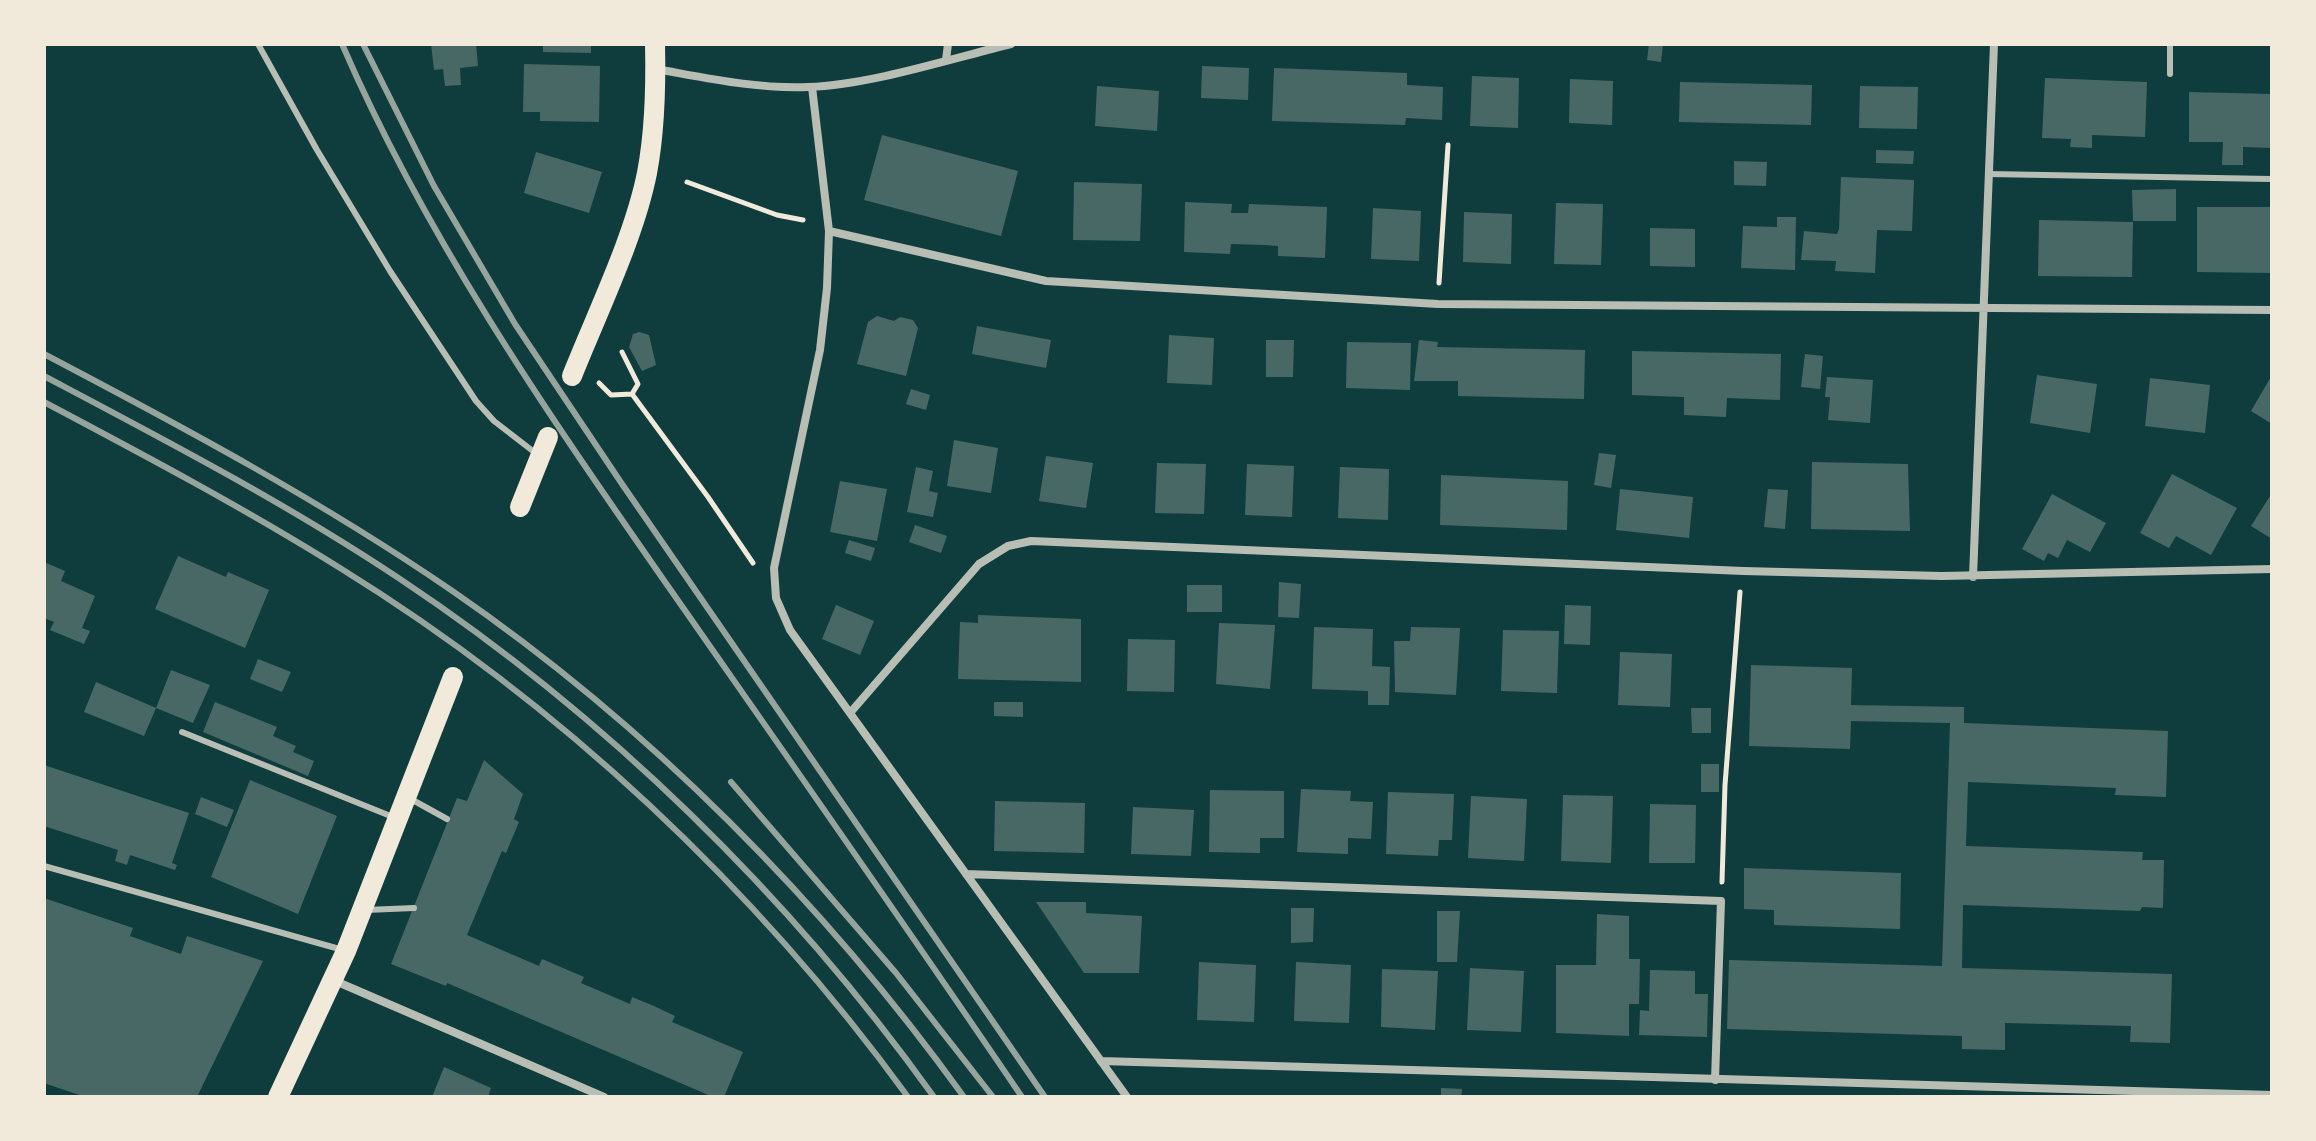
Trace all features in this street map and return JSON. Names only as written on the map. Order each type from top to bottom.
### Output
[{"type":"main road","points":[[572,376],[634,219],[646,176],[652,146],[655,44]]},
{"type":"main road","points":[[520,507],[548,437]]},
{"type":"main road","points":[[278,1097],[346,951],[453,677]]},
{"type":"street","points":[[946,60],[948,44]]},
{"type":"street","points":[[655,69],[756,87],[812,87],[856,81],[1011,44]]},
{"type":"street","points":[[1973,577],[1994,44]]},
{"type":"street","points":[[812,87],[829,231],[827,288],[820,350],[774,568],[776,598],[783,619],[1127,1097]]},
{"type":"street","points":[[829,231],[1046,281],[1438,304],[2272,310]]},
{"type":"street","points":[[850,713],[970,573],[989,556],[1019,543],[1973,577],[2272,569]]},
{"type":"street","points":[[966,874],[1721,901],[1715,1080]]},
{"type":"street","points":[[333,980],[604,1097]]},
{"type":"street","points":[[1101,1061],[2272,1095]]},
{"type":"street","points":[[1965,1086],[1965,1097]]},
{"type":"lane","points":[[258,44],[381,258],[476,401],[494,421],[540,457]]},
{"type":"lane","points":[[2170,44],[2170,74]]},
{"type":"lane","points":[[1988,174],[2272,179]]},
{"type":"lane","points":[[182,732],[396,819]]},
{"type":"lane","points":[[405,796],[447,819]]},
{"type":"lane","points":[[44,866],[346,951]]},
{"type":"lane","points":[[362,911],[414,908]]},
{"type":"path","points":[[1438,304],[1448,145]]},
{"type":"path","points":[[687,182],[777,215],[803,220]]},
{"type":"path","points":[[622,352],[638,384],[632,394]]},
{"type":"path","points":[[599,383],[611,395],[632,394]]},
{"type":"path","points":[[632,394],[708,497],[748,560],[774,583]]},
{"type":"path","points":[[1721,901],[1725,785],[1743,571]]},
{"type":"building","points":[[431,44],[476,44],[478,66],[460,68],[461,85],[445,86],[443,69],[434,70]]},
{"type":"building","points":[[543,44],[591,44],[591,53],[543,52]]},
{"type":"building","points":[[1649,44],[1663,44],[1661,62],[1647,60]]},
{"type":"building","points":[[524,64],[600,66],[599,122],[540,121],[540,112],[523,112]]},
{"type":"building","points":[[1202,66],[1249,68],[1248,100],[1201,98]]},
{"type":"building","points":[[1274,68],[1407,73],[1407,85],[1443,87],[1442,120],[1406,118],[1405,125],[1272,121]]},
{"type":"building","points":[[1472,76],[1519,78],[1518,128],[1470,126]]},
{"type":"building","points":[[2045,78],[2147,82],[2145,137],[2092,135],[2092,148],[2070,147],[2071,139],[2042,138]]},
{"type":"building","points":[[1570,79],[1613,81],[1612,125],[1569,123]]},
{"type":"building","points":[[1680,82],[1812,85],[1811,125],[1679,122]]},
{"type":"building","points":[[1097,86],[1159,91],[1157,131],[1095,126]]},
{"type":"building","points":[[1860,86],[1918,87],[1917,129],[1859,128]]},
{"type":"building","points":[[2189,92],[2271,94],[2271,148],[2243,147],[2243,165],[2222,165],[2223,142],[2189,142]]},
{"type":"building","points":[[882,135],[1018,171],[1001,236],[864,200]]},
{"type":"building","points":[[1876,150],[1914,151],[1913,164],[1876,163]]},
{"type":"building","points":[[536,152],[602,172],[589,213],[524,193]]},
{"type":"building","points":[[1734,161],[1767,162],[1766,186],[1734,185]]},
{"type":"building","points":[[1841,177],[1914,180],[1912,231],[1877,230],[1875,273],[1835,271],[1836,261],[1801,260],[1804,231],[1837,234]]},
{"type":"building","points":[[1074,182],[1142,184],[1140,241],[1073,240]]},
{"type":"building","points":[[2176,189],[2176,221],[2133,221],[2132,190]]},
{"type":"building","points":[[1185,202],[1232,204],[1231,213],[1248,213],[1249,204],[1327,207],[1325,258],[1278,256],[1278,246],[1265,245],[1231,244],[1230,254],[1184,252]]},
{"type":"building","points":[[1556,203],[1603,204],[1601,265],[1554,264]]},
{"type":"building","points":[[2197,207],[2272,207],[2272,273],[2197,272]]},
{"type":"building","points":[[1373,208],[1421,211],[1419,261],[1371,259]]},
{"type":"building","points":[[1464,212],[1512,214],[1511,264],[1463,262]]},
{"type":"building","points":[[1777,217],[1796,217],[1795,270],[1741,268],[1743,226],[1777,227]]},
{"type":"building","points":[[2039,220],[2133,222],[2132,277],[2038,276]]},
{"type":"building","points":[[1650,228],[1695,229],[1695,267],[1650,266]]},
{"type":"building","points":[[877,316],[894,321],[900,317],[913,320],[918,328],[906,376],[857,364],[868,322]]},
{"type":"building","points":[[977,326],[1051,340],[1046,368],[972,354]]},
{"type":"building","points":[[633,334],[649,335],[656,365],[642,371],[629,347]]},
{"type":"building","points":[[1169,335],[1214,338],[1212,385],[1167,383]]},
{"type":"building","points":[[1266,340],[1294,340],[1293,377],[1266,377]]},
{"type":"building","points":[[1419,340],[1438,342],[1437,347],[1585,350],[1584,399],[1458,396],[1458,381],[1414,381]]},
{"type":"building","points":[[1347,342],[1411,343],[1410,390],[1346,388]]},
{"type":"building","points":[[1632,351],[1781,354],[1780,400],[1727,398],[1726,417],[1684,415],[1684,397],[1632,395]]},
{"type":"building","points":[[1805,354],[1823,356],[1820,389],[1801,387]]},
{"type":"building","points":[[2037,375],[2097,384],[2090,433],[2030,423]]},
{"type":"building","points":[[2272,375],[2272,424],[2251,411]]},
{"type":"building","points":[[1827,377],[1873,380],[1870,423],[1828,420],[1830,397],[1825,397]]},
{"type":"building","points":[[2150,378],[2210,385],[2205,433],[2145,426]]},
{"type":"building","points":[[911,389],[930,395],[926,410],[906,404]]},
{"type":"building","points":[[954,440],[998,448],[991,493],[947,486]]},
{"type":"building","points":[[1599,453],[1616,455],[1611,488],[1594,485]]},
{"type":"building","points":[[1046,456],[1093,463],[1086,508],[1039,501]]},
{"type":"building","points":[[1812,462],[1908,464],[1910,531],[1811,529]]},
{"type":"building","points":[[1157,463],[1206,464],[1204,514],[1155,513]]},
{"type":"building","points":[[1247,464],[1294,466],[1292,517],[1245,515]]},
{"type":"building","points":[[916,467],[933,471],[929,491],[938,493],[933,517],[907,512]]},
{"type":"building","points":[[1340,467],[1389,469],[1388,520],[1338,518]]},
{"type":"building","points":[[2172,474],[2237,508],[2211,555],[2176,536],[2169,548],[2140,533]]},
{"type":"building","points":[[1441,475],[1568,481],[1567,530],[1440,525]]},
{"type":"building","points":[[840,481],[887,489],[877,541],[830,532]]},
{"type":"building","points":[[1620,489],[1693,497],[1689,538],[1616,530]]},
{"type":"building","points":[[1768,489],[1788,490],[1785,529],[1764,527]]},
{"type":"building","points":[[2272,493],[2272,539],[2251,526]]},
{"type":"building","points":[[2052,494],[2106,523],[2090,552],[2067,540],[2058,558],[2048,553],[2044,561],[2022,549]]},
{"type":"building","points":[[915,525],[947,536],[941,553],[909,542]]},
{"type":"building","points":[[849,540],[875,548],[871,561],[845,553]]},
{"type":"building","points":[[178,556],[226,577],[228,572],[269,590],[245,648],[155,609]]},
{"type":"building","points":[[44,562],[65,571],[61,581],[95,596],[82,628],[90,631],[84,644],[50,630],[54,622],[44,618]]},
{"type":"building","points":[[1279,582],[1301,584],[1299,618],[1278,617]]},
{"type":"building","points":[[1187,585],[1222,585],[1222,612],[1187,612]]},
{"type":"building","points":[[836,605],[874,621],[860,655],[822,639]]},
{"type":"building","points":[[1565,605],[1591,606],[1590,645],[1564,644]]},
{"type":"building","points":[[978,615],[1081,619],[1081,682],[958,679],[960,622],[978,623]]},
{"type":"building","points":[[1219,623],[1275,625],[1270,689],[1216,684]]},
{"type":"building","points":[[1314,627],[1373,629],[1372,666],[1390,667],[1389,705],[1368,705],[1368,691],[1312,689]]},
{"type":"building","points":[[1411,627],[1460,628],[1456,695],[1395,692],[1394,641],[1410,641]]},
{"type":"building","points":[[1503,630],[1559,631],[1557,693],[1501,691]]},
{"type":"building","points":[[1128,639],[1175,640],[1174,692],[1127,691]]},
{"type":"building","points":[[1620,652],[1672,654],[1670,707],[1618,705]]},
{"type":"building","points":[[258,659],[291,672],[282,692],[250,679]]},
{"type":"building","points":[[1751,665],[1852,668],[1851,705],[1964,707],[1964,723],[2168,731],[2166,797],[2115,795],[2116,788],[1968,782],[1966,846],[2143,852],[2142,860],[2164,860],[2163,908],[2142,907],[2140,911],[1963,905],[1962,968],[2172,974],[2170,1043],[2130,1042],[2131,1026],[2005,1023],[2005,1050],[1962,1049],[1962,1036],[1727,1029],[1729,960],[1942,966],[1950,723],[1851,721],[1850,749],[1749,746]]},
{"type":"building","points":[[171,670],[210,685],[193,723],[156,708]]},
{"type":"building","points":[[96,682],[156,708],[144,736],[84,712]]},
{"type":"building","points":[[215,702],[277,727],[273,736],[296,746],[293,752],[314,761],[308,776],[203,732]]},
{"type":"building","points":[[994,702],[1023,702],[1023,717],[994,716]]},
{"type":"building","points":[[1691,708],[1711,708],[1711,733],[1692,733]]},
{"type":"building","points":[[484,760],[523,794],[514,819],[519,822],[506,853],[502,851],[467,935],[539,966],[542,959],[584,977],[581,983],[630,1004],[632,997],[654,1006],[675,1016],[672,1022],[743,1052],[724,1097],[713,1097],[447,983],[446,986],[391,964],[457,798],[467,801]]},
{"type":"building","points":[[1701,764],[1719,764],[1719,792],[1701,792]]},
{"type":"building","points":[[44,765],[189,813],[172,863],[177,865],[175,870],[130,855],[127,865],[115,861],[118,850],[44,826]]},
{"type":"building","points":[[250,780],[337,816],[298,914],[211,877]]},
{"type":"building","points":[[1301,789],[1351,791],[1350,801],[1373,802],[1371,839],[1348,838],[1348,854],[1297,852]]},
{"type":"building","points":[[1210,790],[1284,791],[1284,838],[1260,838],[1260,853],[1209,852]]},
{"type":"building","points":[[1388,792],[1454,794],[1452,840],[1439,840],[1438,856],[1386,854]]},
{"type":"building","points":[[1563,795],[1613,796],[1611,863],[1561,861]]},
{"type":"building","points":[[1471,796],[1527,799],[1524,861],[1468,858]]},
{"type":"building","points":[[201,797],[234,810],[227,827],[195,814]]},
{"type":"building","points":[[995,801],[1085,803],[1084,853],[994,851]]},
{"type":"building","points":[[1650,804],[1696,805],[1695,863],[1649,863]]},
{"type":"building","points":[[1133,807],[1194,810],[1191,856],[1131,854]]},
{"type":"building","points":[[1744,868],[1901,873],[1900,929],[1774,925],[1774,910],[1744,909]]},
{"type":"building","points":[[44,898],[133,928],[130,936],[181,954],[187,936],[263,961],[197,1097],[85,1097],[44,1083]]},
{"type":"building","points":[[1036,902],[1086,902],[1086,913],[1142,916],[1139,973],[1084,973]]},
{"type":"building","points":[[1291,908],[1314,908],[1313,942],[1291,943]]},
{"type":"building","points":[[1437,911],[1460,911],[1457,962],[1437,962]]},
{"type":"building","points":[[1597,914],[1629,916],[1629,959],[1640,959],[1639,1004],[1629,1004],[1629,1036],[1556,1033],[1556,965],[1596,965]]},
{"type":"building","points":[[1199,962],[1256,965],[1254,1022],[1197,1020]]},
{"type":"building","points":[[1296,962],[1351,965],[1349,1023],[1294,1021]]},
{"type":"building","points":[[1470,968],[1524,971],[1521,1032],[1467,1030]]},
{"type":"building","points":[[1382,969],[1438,971],[1435,1030],[1381,1027]]},
{"type":"building","points":[[1650,970],[1695,971],[1695,994],[1708,994],[1707,1037],[1639,1035],[1640,1010],[1649,1011]]},
{"type":"building","points":[[444,1067],[491,1088],[488,1097],[432,1097]]},
{"type":"building","points":[[1441,1088],[1462,1089],[1461,1097],[1441,1097]]},
{"type":"railway","points":[[342,44],[410,185],[531,385],[1022,1097]]},
{"type":"railway","points":[[363,44],[434,186],[515,324],[1045,1097]]},
{"type":"railway","points":[[44,354],[200,437],[402,557],[524,643],[595,699],[663,759],[792,887],[853,955],[964,1097]]},
{"type":"railway","points":[[44,376],[225,473],[357,551],[476,632],[550,689],[622,750],[756,881],[819,951],[934,1097]]},
{"type":"railway","points":[[44,402],[194,482],[340,568],[421,621],[576,740],[650,805],[786,945],[908,1097]]},
{"type":"railway","points":[[731,782],[896,973],[993,1097]]}]
